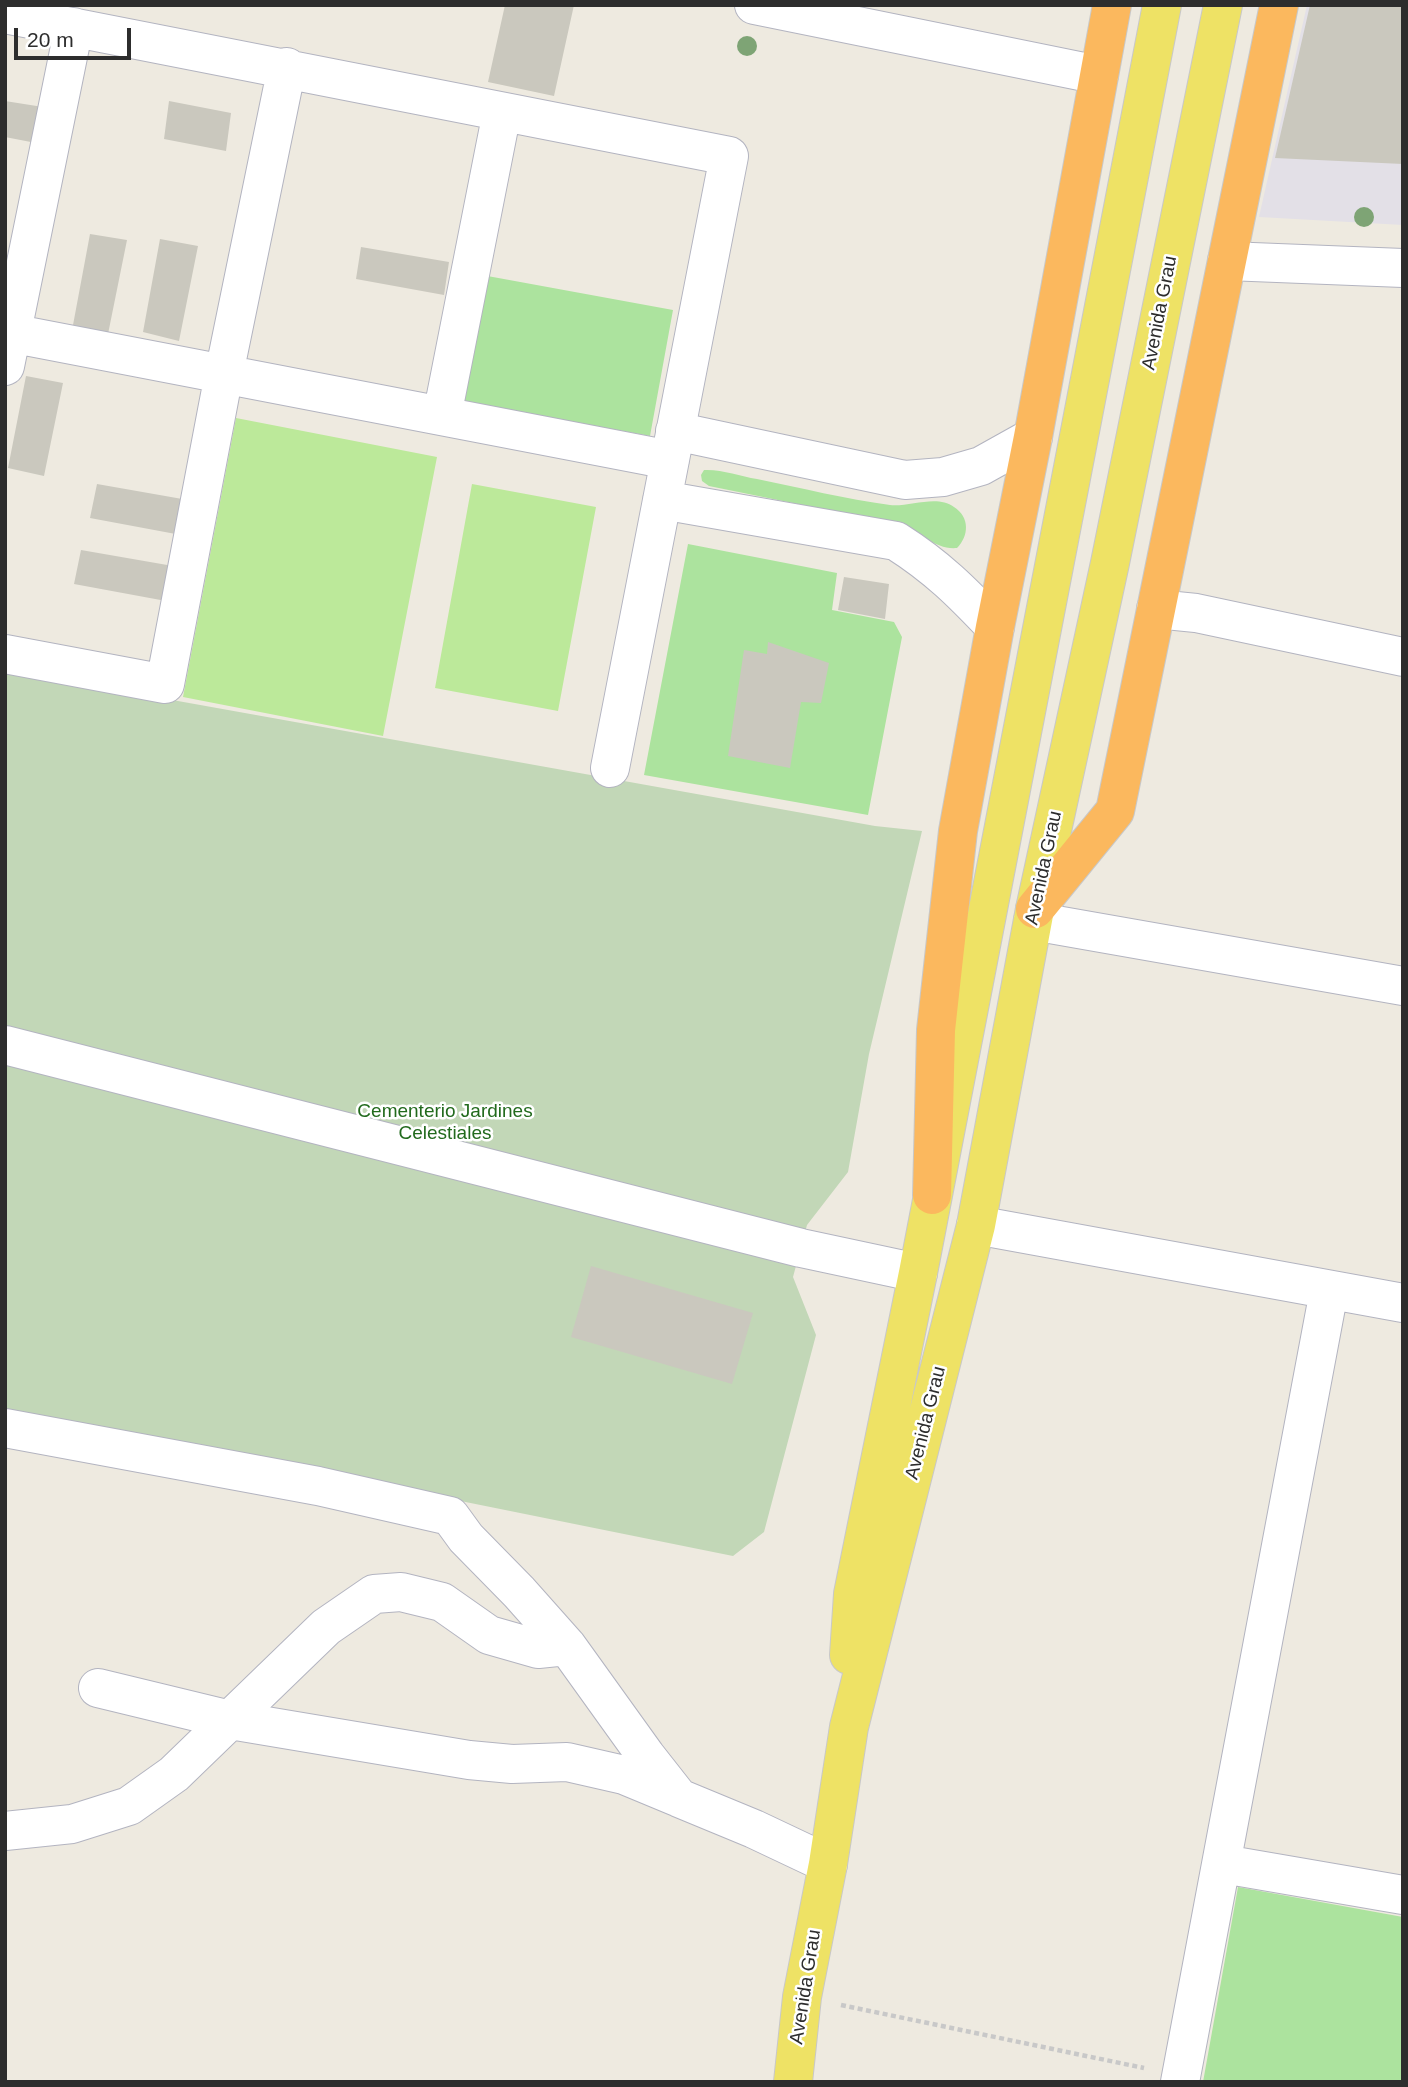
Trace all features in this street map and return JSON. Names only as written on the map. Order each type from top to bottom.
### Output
[{"type":"highway","points":[[932,1195],[936,1030],[955,858],[995,627],[1033,437],[1112,5]]},
{"type":"highway","points":[[1034,915],[1115,811],[1279,5]]},
{"type":"main road","name":"Avenida Grau","points":[[849,1727],[849,1646],[853,1594],[918,1273],[1162,5]]},
{"type":"main road","name":"Avenida Grau","points":[[793,2082],[802,1997],[828,1864],[849,1727],[976,1225],[1034,915],[1110,563],[1223,5]]},
{"type":"street","points":[[754,5],[1099,75]]},
{"type":"street","points":[[5,13],[729,156],[610,768]]},
{"type":"street","points":[[74,27],[7,344],[224,374],[442,416],[673,445],[905,480],[943,477],[981,466],[1033,437]]},
{"type":"street","points":[[5,654],[165,684],[224,374],[287,67]]},
{"type":"street","points":[[442,416],[502,112]]},
{"type":"street","points":[[1227,261],[1403,268]]},
{"type":"street","points":[[662,500],[896,541],[938,570],[995,627]]},
{"type":"street","points":[[1156,609],[1196,613],[1403,657]]},
{"type":"street","points":[[1034,915],[1403,986]]},
{"type":"street","points":[[5,1045],[787,1245],[918,1273]]},
{"type":"street","points":[[976,1225],[1403,1303]]},
{"type":"street","points":[[1181,2079],[1329,1291]]},
{"type":"street","points":[[5,1428],[318,1486],[450,1516],[466,1538],[567,1646],[679,1798]]},
{"type":"street","points":[[5,1831],[72,1824],[129,1806],[174,1774],[326,1627],[374,1594],[401,1591],[442,1602],[489,1635],[538,1649],[567,1646]]},
{"type":"street","points":[[98,1688],[230,1720],[469,1760],[512,1764],[567,1762],[624,1775],[754,1829],[828,1864]]},
{"type":"street","points":[[1223,1864],[1403,1895]]},
{"type":"path","points":[[802,1997],[1181,2079]]},
{"type":"shaded area","points":[[1307,5],[1403,5],[1403,225],[1259,217]]},
{"type":"green space","points":[[482,275],[673,310],[650,436],[459,401]]},
{"type":"green space","points":[[236,418],[437,457],[383,736],[183,697]]},
{"type":"green space","points":[[704,470],[890,505],[940,501],[959,511],[965,521],[966,532],[957,548],[949,548],[901,525],[709,486],[702,481]]},
{"type":"green space","points":[[472,484],[596,507],[558,711],[435,688]]},
{"type":"green space","points":[[688,544],[837,573],[832,610],[894,622],[902,637],[868,815],[644,775]]},
{"type":"green space","name":"Cementerio Jardines Celestiales","points":[[5,670],[875,826],[922,831],[869,1054],[848,1172],[807,1225],[793,1277],[816,1335],[764,1532],[733,1556],[5,1409]]},
{"type":"green space","points":[[1238,1887],[1403,1917],[1403,2082],[1203,2082]]},
{"type":"building","points":[[505,5],[574,5],[554,96],[488,82]]},
{"type":"building","points":[[1310,5],[1403,5],[1403,164],[1275,158]]},
{"type":"building","points":[[5,101],[43,107],[36,143],[5,137]]},
{"type":"building","points":[[169,101],[231,113],[226,151],[164,139]]},
{"type":"building","points":[[90,234],[127,240],[108,334],[73,325]]},
{"type":"building","points":[[160,239],[198,246],[179,341],[143,332]]},
{"type":"building","points":[[361,247],[449,262],[444,295],[356,279]]},
{"type":"building","points":[[26,376],[63,383],[44,476],[8,468]]},
{"type":"building","points":[[97,484],[188,500],[181,535],[90,518]]},
{"type":"building","points":[[81,550],[173,566],[166,601],[74,584]]},
{"type":"building","points":[[844,577],[889,584],[885,619],[838,610]]},
{"type":"building","points":[[768,642],[829,663],[821,703],[801,702],[790,768],[728,756],[744,650],[767,654]]},
{"type":"building","points":[[591,1266],[753,1313],[732,1384],[571,1337]]}]
